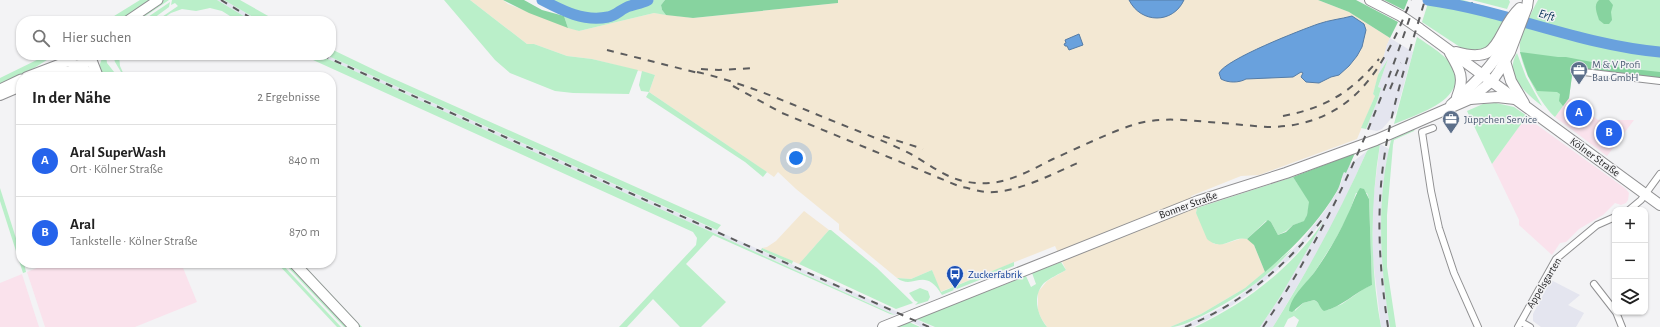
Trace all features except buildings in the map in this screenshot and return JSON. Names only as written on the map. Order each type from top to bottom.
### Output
[{"type":"main road","name":"Kölner Straße","points":[[1370,0],[1401,16],[1448,49],[1660,205]]},
{"type":"main road","points":[[1445,110],[1483,74],[1494,61],[1508,38],[1524,4]]},
{"type":"main road","points":[[1524,4],[1512,15],[1505,62],[1511,81],[1526,106]]},
{"type":"main road","points":[[1448,49],[1466,55],[1481,55],[1508,38]]},
{"type":"main road","points":[[1448,49],[1458,66],[1462,77],[1461,87],[1456,99]]},
{"type":"main road","points":[[93,60],[96,72]]},
{"type":"main road","points":[[1492,81],[1505,62]]},
{"type":"main road","points":[[80,65],[86,72]]},
{"type":"main road","points":[[52,72],[61,70],[72,72]]},
{"type":"main road","name":"Bonner Straße","points":[[882,327],[1184,206],[1326,159],[1395,132],[1470,99],[1492,81]]},
{"type":"main road","points":[[0,95],[16,88]]},
{"type":"main road","points":[[1470,99],[1496,97],[1517,100]]},
{"type":"main road","points":[[299,268],[354,327]]},
{"type":"street","points":[[134,16],[158,0]]},
{"type":"street","points":[[38,72],[53,60]]},
{"type":"street","points":[[40,72],[62,60]]},
{"type":"street","points":[[68,60],[73,64],[80,65],[89,60]]},
{"type":"street","points":[[1575,71],[1660,81]]},
{"type":"street","points":[[0,89],[16,82]]},
{"type":"street","points":[[1433,128],[1422,132],[1435,211],[1454,273],[1478,327]]},
{"type":"street","points":[[1634,207],[1638,204],[1660,174]]},
{"type":"street","name":"Appelsgarten","points":[[1519,325],[1556,259],[1597,225],[1612,218]]},
{"type":"street","points":[[1594,284],[1599,296],[1612,309]]},
{"type":"street","points":[[1616,315],[1622,327]]},
{"type":"street","points":[[1519,325],[1530,327]]},
{"type":"shaded area","points":[[217,0],[224,0],[251,16],[244,16]]},
{"type":"shaded area","points":[[470,0],[503,0],[508,4],[579,31],[654,13],[693,18],[838,3],[838,0],[1318,0],[1349,12],[1390,38],[1373,94],[1375,96],[1357,139],[1259,175],[1241,176],[1191,196],[1197,208],[1196,213],[1214,244],[1224,244],[1243,238],[1250,240],[1254,245],[1265,272],[1245,288],[1201,314],[1170,327],[1047,327],[1038,310],[1038,292],[1047,281],[1066,270],[1055,246],[940,292],[932,270],[911,279],[897,278],[839,230],[839,224],[796,189],[778,172],[774,177],[649,92],[655,75],[592,59],[567,56],[534,44],[527,44]]},
{"type":"shaded area","points":[[1390,38],[1413,52],[1396,113],[1382,129],[1377,131],[1366,129],[1381,88],[1378,87],[1388,59],[1378,75]]},
{"type":"shaded area","points":[[336,59],[900,313],[895,315],[330,60]]},
{"type":"shaded area","points":[[1569,98],[1598,120],[1634,120],[1607,156],[1555,117]]},
{"type":"shaded area","points":[[1526,117],[1626,189],[1629,193],[1626,203],[1621,205],[1615,203],[1603,215],[1579,229],[1566,242],[1560,243],[1552,255],[1519,225],[1519,220],[1492,164]]},
{"type":"shaded area","points":[[1380,144],[1389,149],[1383,185],[1382,243],[1390,327],[1381,327],[1373,259],[1373,201]]},
{"type":"shaded area","points":[[1367,151],[1340,210],[1314,258],[1273,327],[1260,327],[1280,297],[1323,220],[1296,254],[1255,290],[1205,321],[1191,327],[1181,327],[1221,308],[1237,298],[1279,264],[1302,240],[1324,212],[1337,192],[1343,178],[1341,177],[1350,164]]},
{"type":"shaded area","points":[[804,211],[829,230],[799,264],[762,248],[767,247],[776,241]]},
{"type":"shaded area","points":[[37,268],[183,268],[197,302],[135,327],[45,327],[27,272]]},
{"type":"shaded area","points":[[22,274],[39,327],[0,327],[0,283]]},
{"type":"shaded area","points":[[1551,280],[1580,295],[1568,305],[1584,313],[1576,327],[1541,327],[1533,321],[1533,314]]},
{"type":"shaded area","points":[[916,319],[932,327],[920,327],[910,321]]},
{"type":"green space","points":[[140,0],[152,0],[126,16],[114,16]]},
{"type":"green space","points":[[163,0],[169,0],[145,16],[140,16]]},
{"type":"green space","points":[[172,0],[217,0],[244,16],[230,16],[222,11],[210,8],[196,11],[182,9],[163,16],[178,6],[175,3],[171,5]]},
{"type":"green space","points":[[224,0],[240,0],[268,16],[251,16]]},
{"type":"green space","points":[[444,0],[470,0],[527,44],[534,44],[567,56],[592,59],[638,70],[629,94],[573,93],[555,91],[510,73],[495,60]]},
{"type":"green space","points":[[503,0],[524,0],[542,10],[564,16],[568,28],[529,13]]},
{"type":"green space","points":[[547,0],[641,0],[606,15],[578,14],[556,6]]},
{"type":"green space","points":[[654,0],[665,0],[661,5],[662,10],[666,15],[654,13],[579,31],[568,28],[564,16],[589,21],[608,20],[630,8]]},
{"type":"green space","points":[[665,0],[838,0],[838,3],[693,18],[666,15],[662,10],[661,5]]},
{"type":"green space","points":[[1318,0],[1356,0],[1398,22],[1390,38],[1349,12]]},
{"type":"green space","points":[[1384,0],[1408,0],[1404,10]]},
{"type":"green space","points":[[1429,0],[1463,0],[1506,12],[1498,33],[1490,45],[1478,51],[1466,51],[1422,22]]},
{"type":"green space","points":[[1472,0],[1509,0],[1510,2],[1507,9]]},
{"type":"green space","points":[[1538,0],[1660,0],[1660,79],[1573,68],[1569,98],[1555,117],[1543,103],[1531,83],[1522,61],[1520,51],[1520,43],[1523,33]]},
{"type":"green space","points":[[1599,0],[1609,0],[1613,5],[1611,12],[1612,20],[1609,24],[1604,24],[1599,20],[1596,4]]},
{"type":"green space","points":[[170,2],[169,7],[157,16],[149,16]]},
{"type":"green space","points":[[1417,37],[1435,49],[1446,59],[1456,70],[1459,76],[1455,76],[1454,87],[1443,101],[1427,110],[1394,124]]},
{"type":"green space","points":[[336,51],[383,74],[721,225],[717,230],[336,59]]},
{"type":"green space","points":[[1520,52],[1566,57],[1623,68],[1660,72],[1660,79],[1573,68],[1569,98],[1563,106],[1559,101],[1560,94],[1557,92],[1537,91],[1528,76]]},
{"type":"green space","points":[[1517,53],[1526,77],[1542,106],[1524,90],[1515,76],[1513,61]]},
{"type":"green space","points":[[1388,59],[1378,87],[1381,88],[1378,99],[1366,129],[1361,128],[1375,96],[1373,94],[1378,75]]},
{"type":"green space","points":[[37,60],[47,60],[26,72],[16,72],[16,78],[0,86],[0,78]]},
{"type":"green space","points":[[101,60],[107,60],[107,63],[114,72],[99,72]]},
{"type":"green space","points":[[114,60],[119,60],[123,72],[121,72]]},
{"type":"green space","points":[[313,60],[330,60],[895,315],[713,235],[686,264],[726,302],[701,327],[680,327],[653,299],[627,327],[619,327],[696,245],[697,238],[693,232]]},
{"type":"green space","points":[[642,71],[655,75],[649,92],[641,91],[639,85]]},
{"type":"green space","points":[[649,92],[767,172],[763,177],[745,162],[646,97]]},
{"type":"green space","points":[[1496,103],[1514,107],[1527,116],[1492,164],[1467,111],[1483,104]]},
{"type":"green space","points":[[1415,129],[1414,131],[1394,140],[1393,145],[1387,215],[1387,267],[1396,327],[1390,327],[1382,257],[1381,209],[1383,186],[1391,140]]},
{"type":"green space","points":[[1380,144],[1374,190],[1373,258],[1377,304],[1381,327],[1296,327],[1299,320],[1294,316],[1288,319],[1284,327],[1273,327],[1323,240],[1367,151]],"holes":[[[1356,193],[1367,193],[1369,199],[1372,285],[1365,288],[1342,304],[1328,310],[1314,300],[1303,303],[1295,311],[1297,295],[1316,270],[1335,240],[1348,216]]]},
{"type":"green space","points":[[1355,153],[1346,173],[1344,172],[1337,191],[1322,214],[1295,244],[1265,272],[1254,245],[1247,239],[1268,220],[1271,222],[1278,235],[1286,232],[1293,225],[1304,221],[1307,215],[1309,202],[1293,177]]},
{"type":"green space","points":[[1293,177],[1310,202],[1305,221],[1293,225],[1278,235],[1271,222],[1266,221],[1247,239],[1242,238],[1223,244],[1218,244],[1207,239],[1196,213],[1197,208]]},
{"type":"green space","points":[[0,188],[16,238],[16,251],[0,201]]},
{"type":"green space","points":[[1360,188],[1364,189],[1369,199],[1372,285],[1331,309],[1324,311],[1314,300],[1303,303],[1292,312],[1289,311],[1290,305],[1296,294],[1325,257],[1344,223]]},
{"type":"green space","points":[[1324,221],[1280,297],[1260,327],[1195,327],[1250,295],[1283,269]]},
{"type":"green space","points":[[829,230],[831,230],[877,268],[913,303],[896,309],[799,264]]},
{"type":"green space","points":[[762,248],[793,261],[792,264],[761,250]]},
{"type":"green space","points":[[1292,249],[1263,278],[1240,294],[1192,321],[1183,325],[1170,327],[1201,314],[1245,288]]},
{"type":"green space","points":[[1014,262],[1014,266],[957,289],[953,289],[954,290],[942,295],[936,286],[930,282],[919,280],[909,282],[897,278],[911,279],[932,270],[941,292]]},
{"type":"green space","points":[[1061,262],[1066,270],[1044,283],[1038,294],[1038,311],[1047,327],[935,327],[916,319],[1026,276],[1031,287],[1036,284],[1032,273]]},
{"type":"green space","points":[[21,268],[25,268],[26,272],[23,273]]},
{"type":"green space","points":[[282,268],[286,268],[341,327],[337,327]]},
{"type":"green space","points":[[289,268],[294,268],[349,327],[344,327]]},
{"type":"green space","points":[[304,268],[307,268],[362,327],[359,327]]},
{"type":"green space","points":[[920,288],[928,291],[930,297],[928,301],[915,305],[918,302],[915,301],[909,293]]},
{"type":"green space","points":[[909,322],[920,327],[897,327]]},
{"type":"water","points":[[1129,0],[1184,0],[1179,8],[1172,14],[1157,18],[1141,14],[1134,8]]},
{"type":"water","points":[[1352,16],[1364,24],[1366,30],[1362,47],[1357,56],[1339,75],[1319,83],[1306,82],[1301,77],[1303,73],[1301,72],[1293,77],[1246,79],[1234,82],[1221,79],[1219,73],[1225,67],[1249,53],[1281,38],[1326,21]]},
{"type":"water","points":[[1079,34],[1083,45],[1069,50],[1064,44],[1066,43],[1065,40]]},
{"type":"waterway","name":"Erft","points":[[542,0],[582,17],[591,18],[611,16],[627,7],[648,0]]},
{"type":"waterway","name":"Erft","points":[[1428,0],[1486,12],[1601,42],[1660,52]]},
{"type":"waterway","name":"Erft","points":[[1472,3],[1477,10]]},
{"type":"railway","points":[[221,0],[248,16]]},
{"type":"railway","points":[[697,72],[761,92],[873,137],[911,154],[951,177],[968,182],[991,183],[1023,174],[1053,159],[1136,124],[1157,120],[1178,120],[1274,127],[1302,123],[1326,115],[1346,103],[1363,87],[1377,69],[1390,48],[1411,0]]},
{"type":"railway","points":[[1388,327],[1383,292],[1379,221],[1381,185],[1387,138],[1392,115],[1404,68],[1425,0]]},
{"type":"railway","points":[[1263,327],[1308,254],[1347,177],[1381,98],[1410,17]]},
{"type":"railway","points":[[607,50],[702,74]]},
{"type":"railway","points":[[1283,116],[1298,113],[1337,97],[1359,81],[1379,59]]},
{"type":"railway","points":[[333,60],[929,327]]},
{"type":"railway","points":[[1390,89],[1401,63]]},
{"type":"railway","points":[[701,69],[719,70],[755,68]]},
{"type":"railway","points":[[733,86],[782,113],[961,187],[985,192],[1009,190],[1034,182],[1080,162]]},
{"type":"railway","points":[[883,136],[923,149]]},
{"type":"railway","points":[[1185,327],[1206,318],[1225,307],[1262,281],[1295,251],[1324,217]]},
{"type":"place","name":"M & V Profi Bau GmbH","points":[[1579,85]]},
{"type":"place","name":"Aral SuperWash","points":[[1579,113]]},
{"type":"place","name":"Aral","points":[[1609,133]]},
{"type":"place","name":"Jüppchen Service","points":[[1451,134]]},
{"type":"place","name":"Zuckerfabrik","points":[[955,289]]}]
